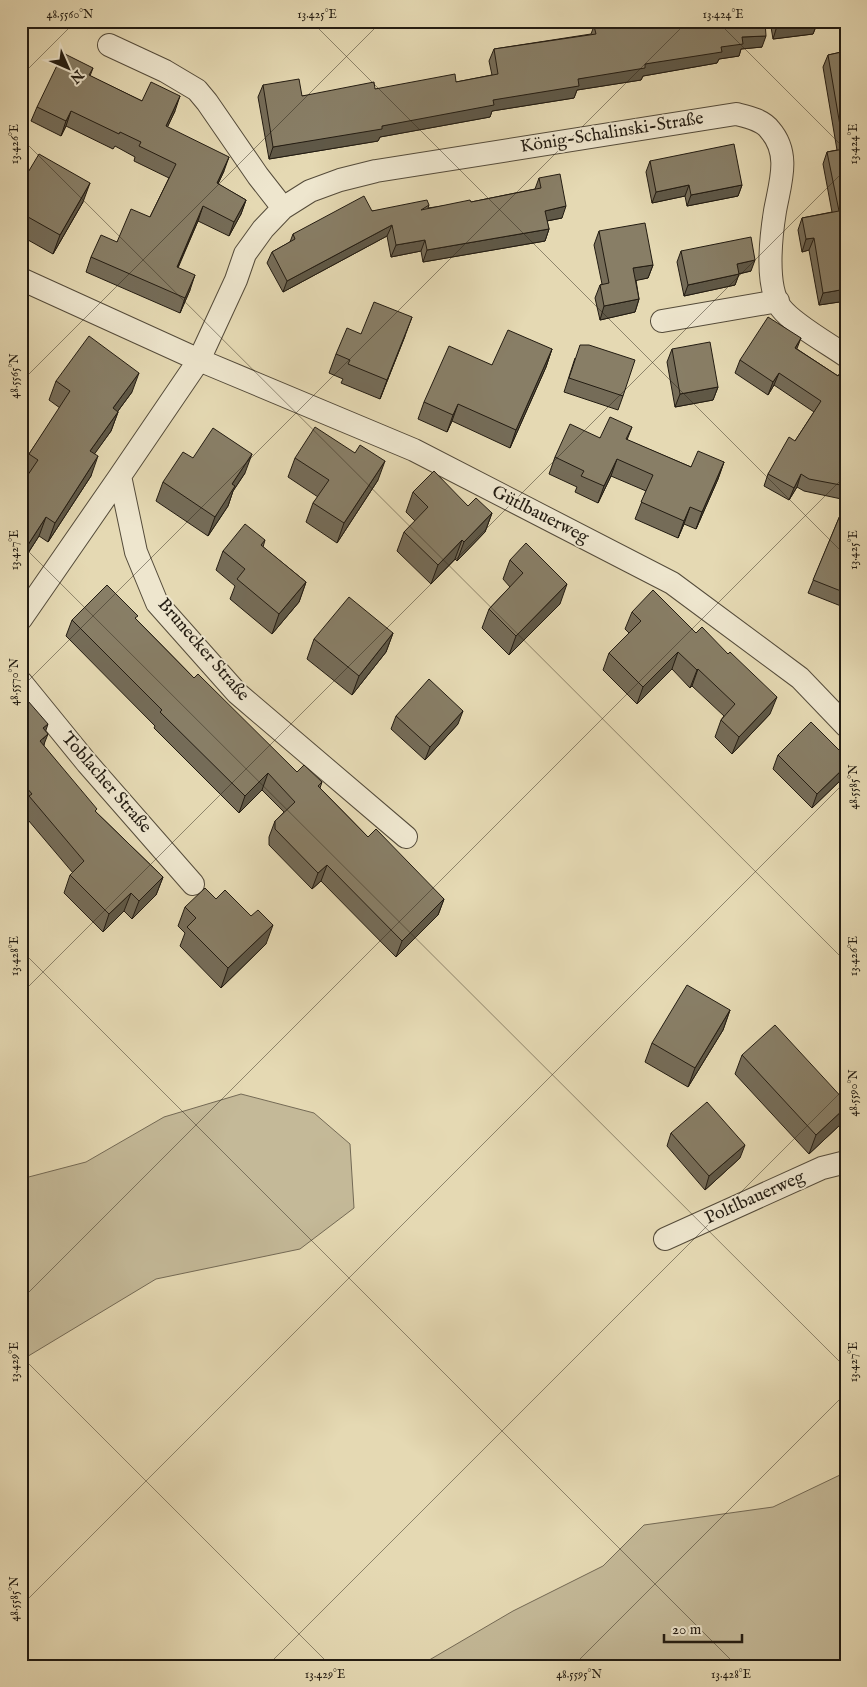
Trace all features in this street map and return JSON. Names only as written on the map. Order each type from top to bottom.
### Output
[{"type":"street","points":[[109,44],[165,71],[197,90],[283,208]]},
{"type":"street","name":"König-Schalinski-Straße","points":[[199,360],[236,280],[245,254],[263,229],[283,208],[310,192],[340,180],[376,171],[736,114],[755,120],[770,129],[780,146],[784,167],[775,212],[770,267],[773,292],[782,308],[803,326],[846,356]]},
{"type":"street","name":"Gütlbauerweg","points":[[21,279],[199,360],[414,450],[672,582],[800,678],[846,726]]},
{"type":"street","points":[[662,321],[778,301]]},
{"type":"street","points":[[21,618],[199,360]]},
{"type":"street","name":"Brunecker Straße","points":[[120,476],[136,552],[157,603],[237,694],[406,838]]},
{"type":"street","name":"Toblacher Straße","points":[[21,682],[87,763],[193,884]]},
{"type":"street","name":"Poltlbauerweg","points":[[665,1239],[822,1168],[846,1162]]},
{"type":"shaded area","points":[[241,1094],[314,1113],[350,1144],[354,1208],[300,1249],[156,1279],[25,1358],[21,1358],[21,1179],[86,1162],[164,1117]]},
{"type":"shaded area","points":[[846,1463],[846,1666],[419,1666],[513,1611],[603,1566],[644,1525],[773,1507],[840,1475]]},
{"type":"building","points":[[621,21],[638,21],[638,25],[659,21],[765,21],[766,36],[742,37],[743,44],[721,47],[722,52],[645,64],[645,68],[578,79],[579,86],[493,100],[494,105],[382,126],[382,129],[273,147],[263,85],[299,79],[302,96],[374,82],[375,89],[455,74],[456,82],[498,74],[494,49],[596,34],[594,26]]},
{"type":"building","points":[[777,21],[817,21],[777,26]]},
{"type":"building","points":[[846,51],[846,289],[823,293],[814,238],[806,239],[802,218],[839,211],[827,152],[844,149],[828,55]]},
{"type":"building","points":[[63,53],[93,68],[89,75],[142,101],[151,82],[180,96],[166,126],[229,157],[217,183],[246,200],[234,222],[203,206],[177,267],[195,275],[185,298],[91,257],[101,235],[117,242],[131,209],[150,217],[176,164],[139,146],[141,142],[120,132],[119,134],[71,111],[66,121],[37,107]]},
{"type":"building","points":[[734,144],[742,185],[691,195],[689,185],[656,192],[650,161]]},
{"type":"building","points":[[39,154],[90,183],[60,235],[21,213],[21,184]]},
{"type":"building","points":[[560,174],[566,206],[545,211],[549,229],[427,250],[425,240],[396,245],[392,225],[287,281],[272,252],[295,239],[293,234],[364,196],[372,211],[427,200],[429,205],[421,210],[541,188],[539,178]]},
{"type":"building","points":[[645,223],[653,265],[633,268],[639,299],[604,306],[600,285],[609,283],[599,231]]},
{"type":"building","points":[[751,237],[755,260],[737,264],[739,274],[688,285],[681,251]]},
{"type":"building","points":[[374,302],[412,317],[387,380],[348,364],[350,360],[336,354],[347,328],[361,334]]},
{"type":"building","points":[[768,317],[801,338],[795,348],[838,376],[844,366],[846,367],[846,486],[809,479],[801,474],[794,488],[768,474],[789,437],[795,441],[821,401],[779,373],[773,382],[740,360]]},
{"type":"building","points":[[508,330],[552,349],[516,430],[458,404],[453,415],[424,402],[449,346],[492,365]]},
{"type":"building","points":[[89,336],[139,373],[113,408],[118,412],[90,451],[98,456],[55,523],[46,517],[22,554],[21,485],[38,460],[29,454],[70,391],[56,381]]},
{"type":"building","points":[[710,342],[718,387],[680,394],[672,349]]},
{"type":"building","points":[[580,345],[589,345],[635,360],[623,396],[569,378]]},
{"type":"building","points":[[610,417],[632,427],[626,439],[691,467],[698,451],[724,462],[702,512],[690,507],[684,521],[641,502],[653,475],[617,459],[604,486],[581,476],[584,471],[555,457],[570,424],[600,438]]},
{"type":"building","points":[[315,427],[355,453],[360,445],[385,461],[344,523],[313,503],[329,480],[295,458]]},
{"type":"building","points":[[213,428],[252,454],[232,484],[235,486],[215,517],[163,482],[183,452],[193,458]]},
{"type":"building","points":[[434,471],[468,506],[476,498],[492,513],[438,565],[404,532],[428,507],[413,492]]},
{"type":"building","points":[[846,501],[846,593],[813,580]]},
{"type":"building","points":[[245,524],[265,540],[261,545],[306,582],[279,614],[237,579],[245,569],[223,551]]},
{"type":"building","points":[[526,543],[567,584],[516,636],[489,609],[523,573],[510,560]]},
{"type":"building","points":[[107,585],[138,616],[135,618],[194,678],[198,674],[297,772],[304,765],[322,782],[318,786],[368,837],[376,829],[444,899],[402,941],[327,865],[318,873],[275,829],[275,821],[295,802],[268,773],[245,796],[160,712],[162,710],[72,620]]},
{"type":"building","points":[[653,590],[696,633],[702,627],[728,654],[730,652],[777,697],[739,737],[721,720],[735,704],[678,652],[643,687],[609,653],[641,621],[632,612]]},
{"type":"building","points":[[349,597],[393,633],[359,676],[314,639]]},
{"type":"building","points":[[429,679],[463,711],[430,747],[396,716]]},
{"type":"building","points":[[28,701],[48,724],[43,728],[48,734],[40,741],[97,809],[95,811],[163,877],[139,901],[131,893],[109,914],[70,875],[84,861],[29,796],[32,794],[21,781],[21,707]]},
{"type":"building","points":[[811,722],[846,757],[846,766],[817,794],[778,755]]},
{"type":"building","points":[[205,888],[216,899],[225,890],[251,916],[258,910],[273,925],[228,968],[187,927],[196,918],[185,907]]},
{"type":"building","points":[[687,985],[730,1010],[695,1068],[652,1043]]},
{"type":"building","points":[[775,1025],[846,1102],[846,1107],[816,1135],[742,1055]]},
{"type":"building","points":[[707,1102],[745,1145],[709,1176],[671,1133]]}]
